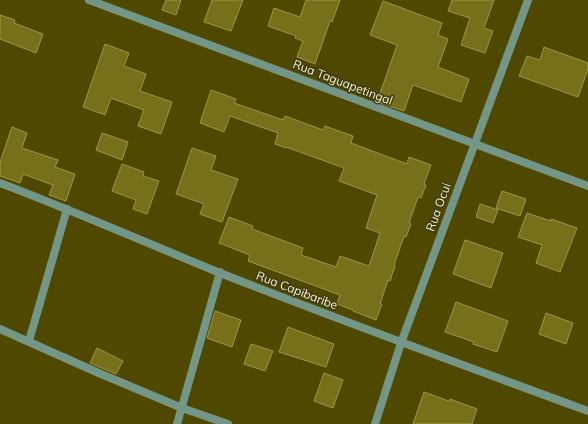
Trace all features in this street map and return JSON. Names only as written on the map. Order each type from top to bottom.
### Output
[{"type":"street","name":"Rua Taguapetingal","points":[[89,0],[588,186]]},
{"type":"street","name":"Rua Ocui","points":[[375,424],[400,343],[528,0]]},
{"type":"street","name":"Rua Capibaribe","points":[[0,183],[400,343],[588,411]]},
{"type":"street","points":[[29,341],[67,209]]},
{"type":"street","points":[[177,424],[220,272]]},
{"type":"street","points":[[0,329],[182,408],[228,424]]},
{"type":"building","points":[[166,0],[181,0],[176,15],[162,10]]},
{"type":"building","points":[[212,0],[243,0],[231,31],[204,22]]},
{"type":"building","points":[[306,0],[340,0],[332,22],[330,21],[315,64],[297,57],[303,41],[295,38],[296,36],[268,26],[274,8],[300,17]]},
{"type":"building","points":[[452,0],[494,0],[484,28],[493,31],[485,53],[461,45],[470,18],[448,11]]},
{"type":"building","points":[[383,1],[442,23],[438,35],[448,39],[438,67],[469,79],[461,102],[413,85],[404,111],[377,102],[397,45],[370,35]]},
{"type":"building","points":[[0,15],[15,20],[14,23],[43,34],[36,53],[0,39]]},
{"type":"building","points":[[105,44],[129,53],[124,66],[146,74],[140,91],[172,102],[161,134],[138,126],[144,110],[111,98],[105,115],[83,107]]},
{"type":"building","points":[[544,47],[588,63],[588,69],[578,97],[519,76],[527,56],[540,60]]},
{"type":"building","points":[[211,90],[236,99],[234,103],[283,120],[285,116],[323,130],[325,126],[353,136],[351,143],[407,164],[409,157],[431,165],[424,184],[426,185],[421,198],[418,197],[409,223],[411,224],[406,237],[404,236],[390,281],[388,280],[376,320],[337,304],[340,295],[248,261],[250,255],[219,243],[229,217],[253,226],[252,229],[303,248],[301,255],[336,267],[340,256],[369,266],[380,233],[366,228],[377,195],[339,181],[344,168],[275,144],[278,133],[230,116],[224,132],[200,123]]},
{"type":"building","points":[[12,127],[27,133],[22,148],[58,160],[55,167],[75,174],[66,201],[49,195],[53,185],[23,174],[20,183],[0,176],[0,162]]},
{"type":"building","points":[[102,133],[128,142],[122,160],[96,150]]},
{"type":"building","points":[[192,148],[216,156],[211,170],[238,179],[222,222],[200,214],[204,204],[176,194]]},
{"type":"building","points":[[122,164],[144,172],[143,176],[159,181],[147,214],[133,209],[136,200],[112,191]]},
{"type":"building","points":[[502,191],[526,199],[520,216],[496,208]]},
{"type":"building","points":[[480,204],[498,210],[493,223],[476,217]]},
{"type":"building","points":[[527,213],[577,228],[560,272],[536,263],[542,245],[518,237]]},
{"type":"building","points":[[465,240],[503,253],[491,288],[453,274]]},
{"type":"building","points":[[456,302],[508,321],[497,352],[445,332]]},
{"type":"building","points":[[215,311],[241,320],[232,347],[207,338]]},
{"type":"building","points":[[546,313],[573,323],[566,344],[539,334]]},
{"type":"building","points":[[288,327],[334,344],[326,367],[279,352]]},
{"type":"building","points":[[251,344],[273,351],[265,371],[244,364]]},
{"type":"building","points":[[97,348],[123,361],[116,374],[90,363]]},
{"type":"building","points":[[324,373],[343,380],[333,408],[314,401]]},
{"type":"building","points":[[424,392],[449,401],[450,399],[477,409],[472,424],[413,424]]}]
